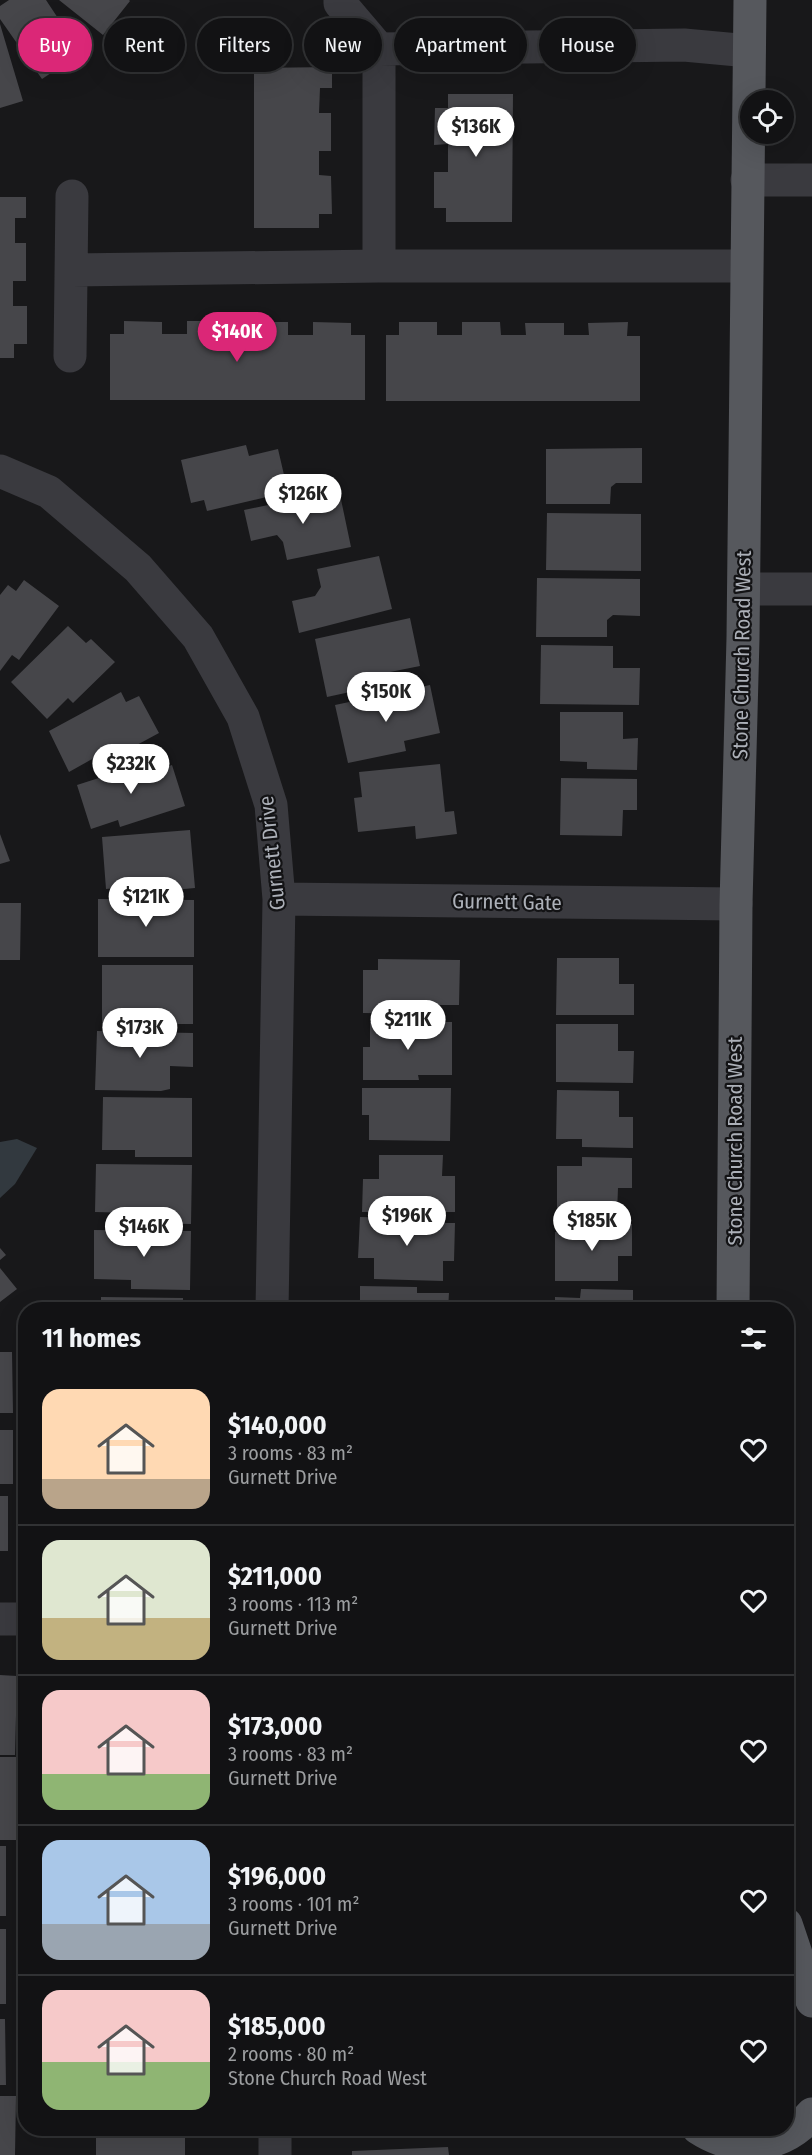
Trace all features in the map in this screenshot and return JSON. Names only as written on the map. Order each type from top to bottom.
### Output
[{"type":"main road","name":"Stone Church Road West","points":[[734,1302],[736,904],[744,589],[750,0]]},
{"type":"main road","points":[[794,1948],[812,2001]]},
{"type":"main road","points":[[794,1994],[812,2010]]},
{"type":"main road","points":[[688,2136],[690,2155]]},
{"type":"main road","points":[[711,2136],[735,2144],[764,2143],[789,2136]]},
{"type":"street","points":[[340,0],[353,18]]},
{"type":"street","points":[[382,49],[684,45],[749,51]]},
{"type":"street","points":[[379,72],[379,266]]},
{"type":"street","points":[[747,180],[812,180]]},
{"type":"street","points":[[70,356],[72,196]]},
{"type":"street","points":[[72,270],[379,266],[747,266]]},
{"type":"street","name":"Gurnett Drive","points":[[0,471],[49,492],[138,568],[198,637],[243,717],[271,805],[279,899],[272,1302]]},
{"type":"street","points":[[744,589],[812,589]]},
{"type":"street","name":"Gurnett Gate","points":[[279,899],[736,904]]},
{"type":"street","points":[[0,1619],[18,1619]]},
{"type":"street","points":[[275,2136],[275,2155]]},
{"type":"shaded area","points":[[17,1139],[37,1148],[15,1184],[0,1198],[0,1142]]},
{"type":"building","points":[[9,0],[46,0],[58,18],[18,18],[18,45],[0,19],[0,6]]},
{"type":"building","points":[[59,0],[130,1],[116,18],[104,18],[103,35],[92,26],[92,18],[82,18]]},
{"type":"building","points":[[0,24],[23,101],[0,108]]},
{"type":"building","points":[[304,67],[304,72],[332,72],[332,88],[320,88],[319,113],[331,113],[331,151],[319,151],[319,175],[331,176],[332,214],[319,214],[319,228],[254,228],[254,72],[292,72],[292,68]]},
{"type":"building","points":[[37,72],[52,72],[42,79]]},
{"type":"building","points":[[448,94],[513,94],[512,222],[446,222],[446,208],[434,208],[434,172],[448,172],[448,144],[434,145],[435,108],[448,108]]},
{"type":"building","points":[[0,197],[26,197],[26,218],[15,218],[15,243],[26,243],[26,281],[13,281],[13,306],[27,306],[27,344],[14,344],[14,358],[0,358]]},
{"type":"building","points":[[124,321],[162,322],[162,334],[187,334],[187,321],[225,321],[225,335],[250,335],[250,322],[288,322],[288,335],[313,335],[313,322],[351,323],[351,335],[365,335],[365,400],[110,400],[110,334],[124,334]]},
{"type":"building","points":[[399,322],[437,322],[437,335],[462,335],[462,322],[500,322],[501,335],[526,335],[525,323],[564,323],[564,335],[589,335],[588,323],[628,322],[627,336],[640,336],[640,401],[386,401],[386,335],[399,335]]},
{"type":"building","points":[[246,445],[249,456],[278,449],[288,492],[207,511],[204,500],[191,503],[181,460]]},
{"type":"building","points":[[642,448],[642,483],[616,483],[611,487],[610,504],[546,504],[546,449]]},
{"type":"building","points":[[339,490],[351,547],[287,560],[283,542],[277,535],[251,541],[244,510]]},
{"type":"building","points":[[547,513],[641,514],[641,571],[546,570]]},
{"type":"building","points":[[379,556],[392,609],[299,633],[292,601],[315,596],[321,587],[317,569]]},
{"type":"building","points":[[537,578],[640,579],[640,616],[613,615],[607,620],[607,637],[536,637]]},
{"type":"building","points":[[24,580],[59,606],[19,660],[12,655],[0,671],[0,595],[8,585],[16,591]]},
{"type":"building","points":[[410,618],[420,666],[385,673],[387,684],[327,697],[315,639]]},
{"type":"building","points":[[68,626],[86,643],[91,639],[115,662],[73,703],[68,698],[47,719],[11,682]]},
{"type":"building","points":[[541,645],[613,646],[613,668],[640,668],[639,705],[540,704]]},
{"type":"building","points":[[430,685],[440,733],[404,741],[406,751],[348,763],[335,705]]},
{"type":"building","points":[[121,692],[126,702],[139,696],[159,733],[98,766],[94,758],[69,772],[49,731]]},
{"type":"building","points":[[560,712],[623,712],[623,739],[638,738],[637,770],[587,769],[587,762],[560,761]]},
{"type":"building","points":[[155,760],[158,770],[172,765],[185,806],[120,827],[118,820],[91,829],[77,785]]},
{"type":"building","points":[[440,764],[445,812],[454,811],[457,834],[416,839],[415,826],[358,832],[354,798],[362,797],[359,772]]},
{"type":"building","points":[[561,778],[637,779],[637,810],[623,810],[622,836],[560,835]]},
{"type":"building","points":[[190,830],[195,888],[141,893],[140,886],[106,889],[102,837]]},
{"type":"building","points":[[0,834],[10,861],[0,864]]},
{"type":"building","points":[[98,899],[194,900],[194,957],[98,957]]},
{"type":"building","points":[[0,903],[21,903],[20,960],[0,960]]},
{"type":"building","points":[[557,958],[619,958],[619,984],[634,984],[634,1015],[556,1015]]},
{"type":"building","points":[[378,959],[460,960],[459,1005],[430,1005],[430,1014],[363,1013],[363,970],[378,970]]},
{"type":"building","points":[[102,965],[193,965],[193,1024],[102,1024]]},
{"type":"building","points":[[370,1022],[452,1022],[452,1075],[418,1075],[419,1080],[363,1080],[363,1047],[370,1047]]},
{"type":"building","points":[[556,1024],[618,1024],[618,1051],[634,1051],[633,1083],[556,1082]]},
{"type":"building","points":[[97,1031],[193,1033],[193,1067],[170,1066],[170,1089],[161,1091],[95,1090]]},
{"type":"building","points":[[362,1088],[451,1088],[450,1141],[369,1140],[369,1115],[362,1115]]},
{"type":"building","points":[[557,1090],[619,1091],[619,1117],[633,1117],[633,1148],[582,1147],[582,1139],[556,1139]]},
{"type":"building","points":[[103,1097],[192,1098],[192,1157],[135,1157],[135,1150],[102,1150]]},
{"type":"building","points":[[379,1155],[443,1155],[442,1176],[455,1176],[455,1212],[362,1212],[363,1179],[379,1179]]},
{"type":"building","points":[[582,1157],[632,1158],[632,1188],[618,1188],[617,1214],[557,1213],[557,1166],[582,1166]]},
{"type":"building","points":[[96,1164],[192,1165],[191,1224],[133,1223],[133,1213],[95,1212]]},
{"type":"building","points":[[360,1217],[444,1219],[443,1223],[455,1223],[454,1261],[443,1261],[443,1281],[374,1279],[374,1258],[358,1258]]},
{"type":"building","points":[[582,1223],[632,1224],[632,1256],[618,1256],[618,1281],[555,1281],[555,1232],[582,1232]]},
{"type":"building","points":[[94,1230],[191,1231],[190,1290],[131,1289],[131,1280],[94,1279]]},
{"type":"building","points":[[0,1248],[6,1255],[0,1260]]},
{"type":"building","points":[[0,1268],[17,1289],[0,1302]]},
{"type":"building","points":[[360,1286],[417,1287],[417,1293],[449,1293],[448,1302],[360,1302]]},
{"type":"building","points":[[581,1289],[633,1290],[633,1302],[555,1302],[555,1297],[580,1298]]},
{"type":"building","points":[[101,1297],[183,1298],[183,1302],[101,1302]]},
{"type":"building","points":[[0,1352],[12,1352],[13,1413],[0,1413]]},
{"type":"building","points":[[0,1430],[13,1430],[13,1484],[0,1484]]},
{"type":"building","points":[[0,1496],[8,1496],[8,1551],[0,1551]]},
{"type":"building","points":[[0,1675],[17,1676],[15,1755],[0,1755]]},
{"type":"building","points":[[0,1757],[17,1757],[16,1840],[0,1840]]},
{"type":"building","points":[[0,1846],[6,1846],[6,1916],[0,1916]]},
{"type":"building","points":[[0,1929],[6,1929],[6,2004],[0,2004]]},
{"type":"building","points":[[0,2019],[5,2019],[6,2085],[0,2085]]},
{"type":"building","points":[[0,2096],[16,2096],[15,2155],[0,2155]]},
{"type":"building","points":[[96,2136],[185,2136],[185,2155],[96,2155]]},
{"type":"building","points":[[448,2147],[449,2155],[352,2155],[352,2151]]}]
